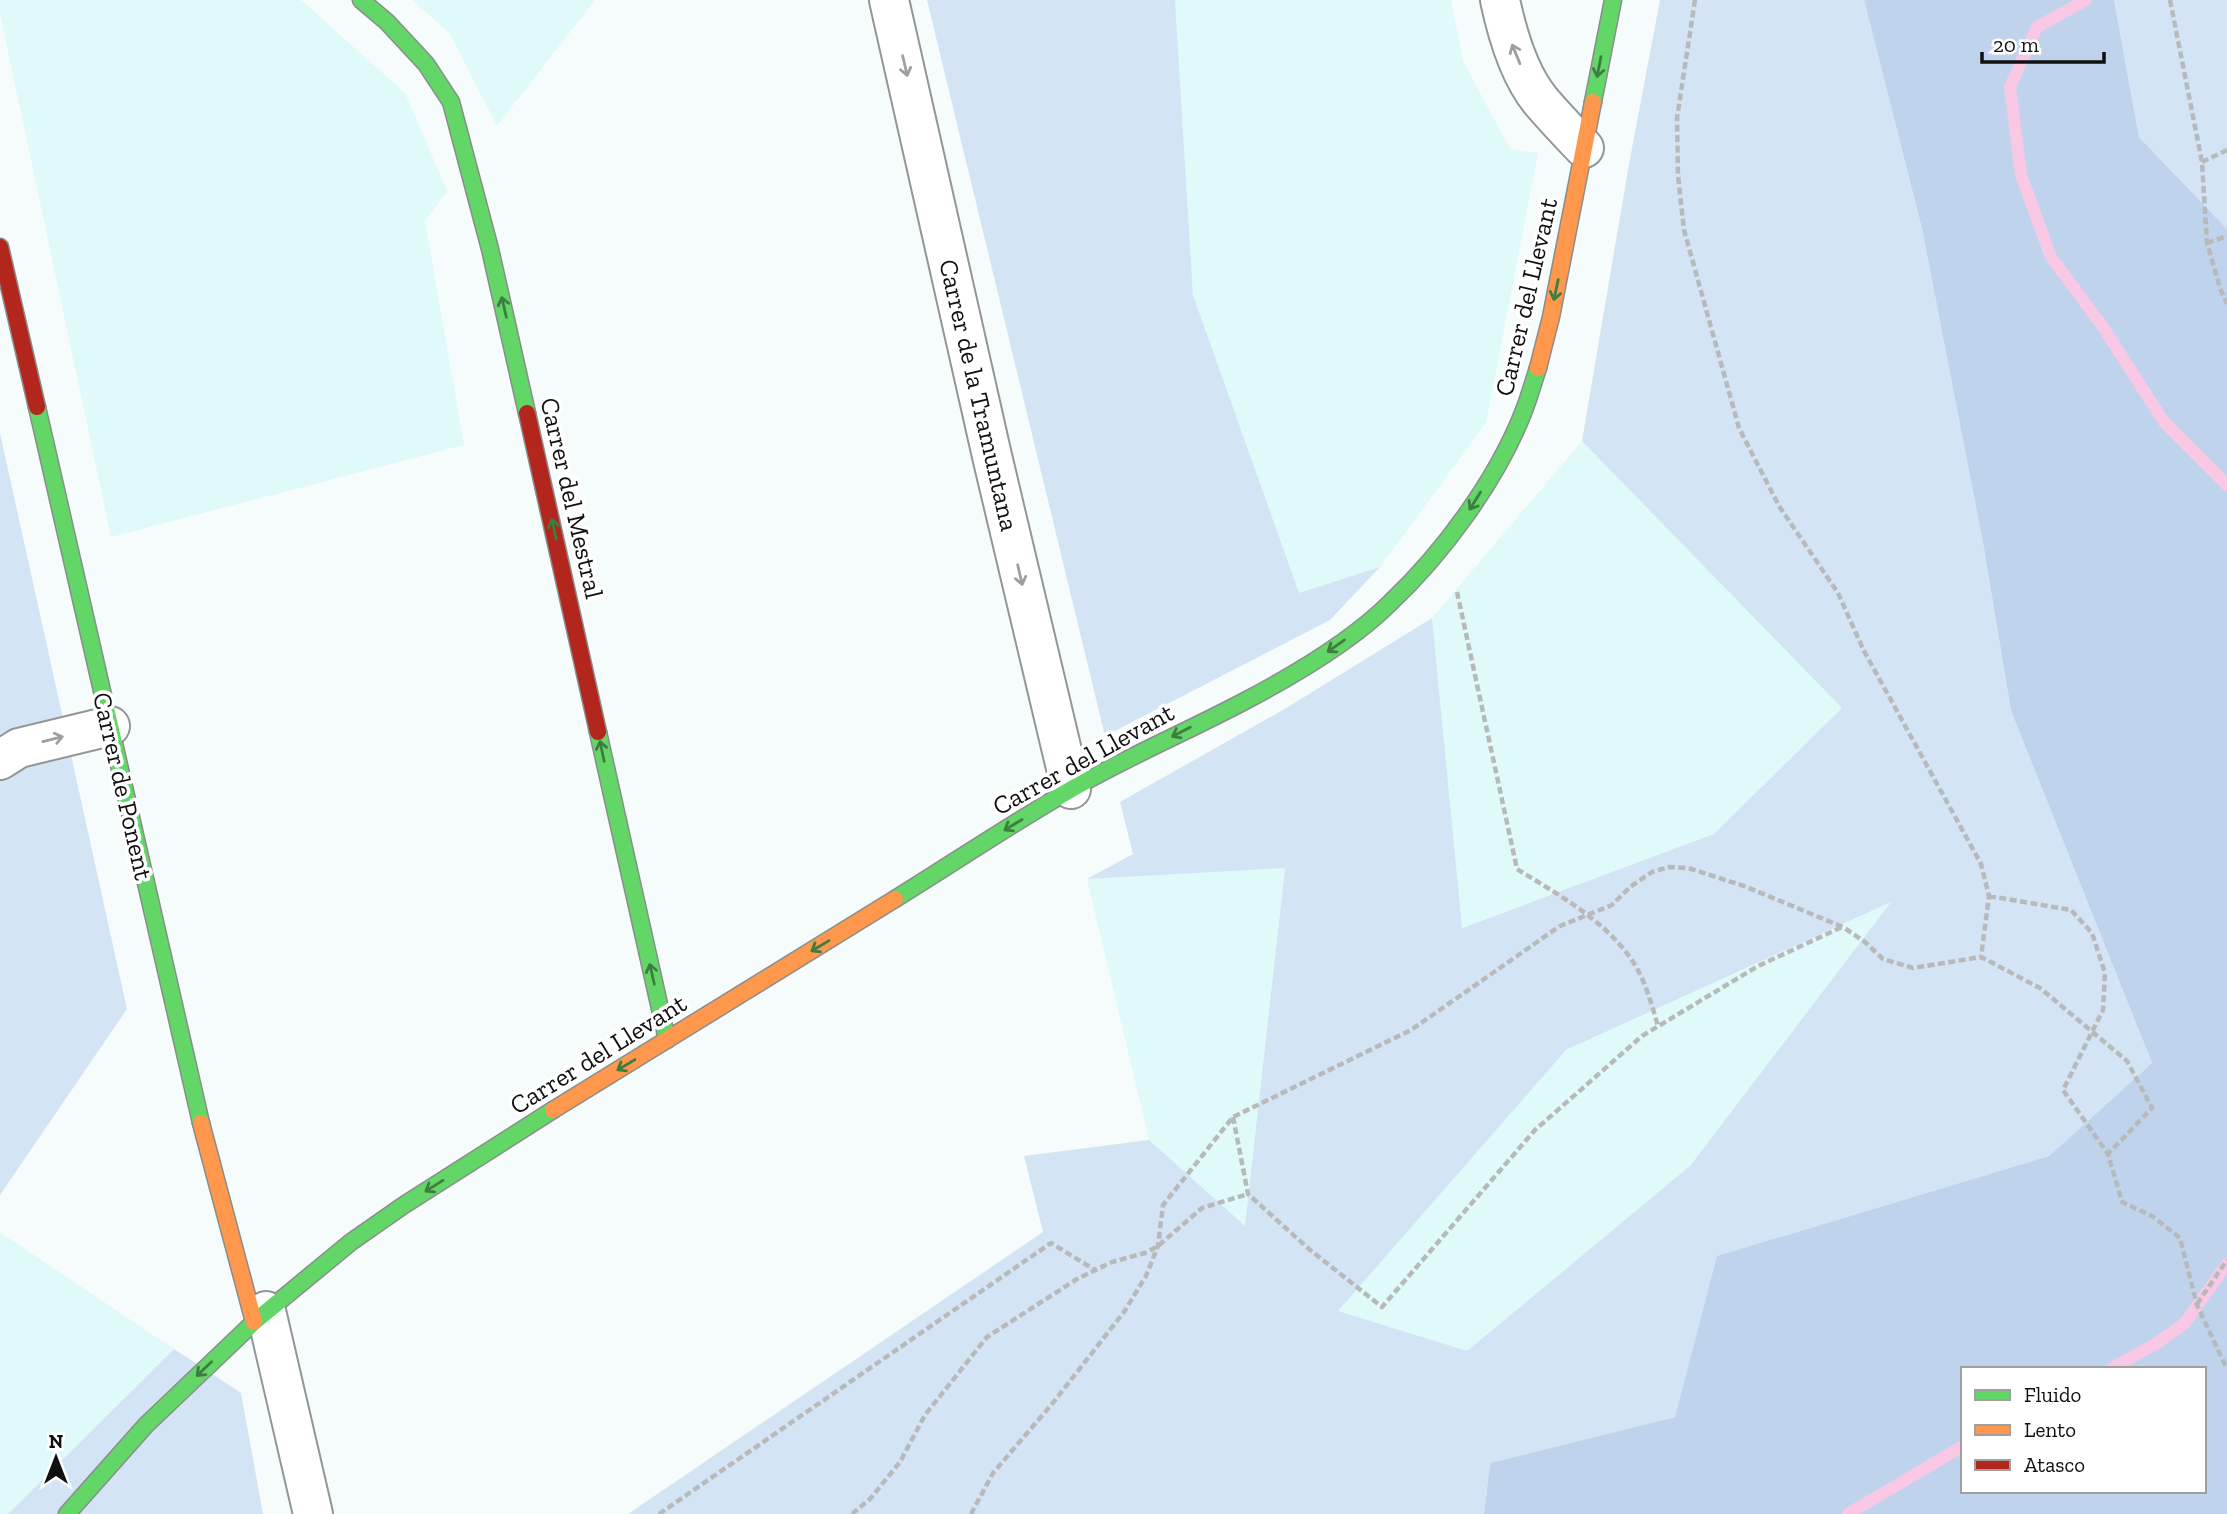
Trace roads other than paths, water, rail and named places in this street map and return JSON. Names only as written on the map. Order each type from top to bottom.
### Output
[{"type":"street","name":"Carrer del Mestral","points":[[361,0],[387,22],[426,64],[451,103],[494,263],[667,1040]]},
{"type":"street","name":"Carrer de la Tramuntana","points":[[889,0],[992,456],[1071,789]]},
{"type":"street","points":[[1500,0],[1515,51],[1528,81],[1539,98],[1584,148]]},
{"type":"street","name":"Carrer del Llevant","points":[[67,1514],[146,1425],[260,1317],[351,1242],[404,1205],[1071,789],[1243,702],[1328,651],[1390,604],[1446,541],[1492,474],[1523,414],[1539,365],[1550,317],[1613,0]]},
{"type":"street","name":"Carrer de Ponent","points":[[0,247],[199,1115],[260,1317],[313,1514]]},
{"type":"street","points":[[0,760],[19,748],[110,726]]},
{"type":"waterway","points":[[2086,0],[2037,27],[2010,87],[2021,175],[2051,257],[2103,327],[2164,422],[2227,485]]},
{"type":"waterway","points":[[2114,1367],[2154,1345],[2184,1324],[2227,1264]]},
{"type":"waterway","points":[[1848,1514],[1961,1447]]}]
